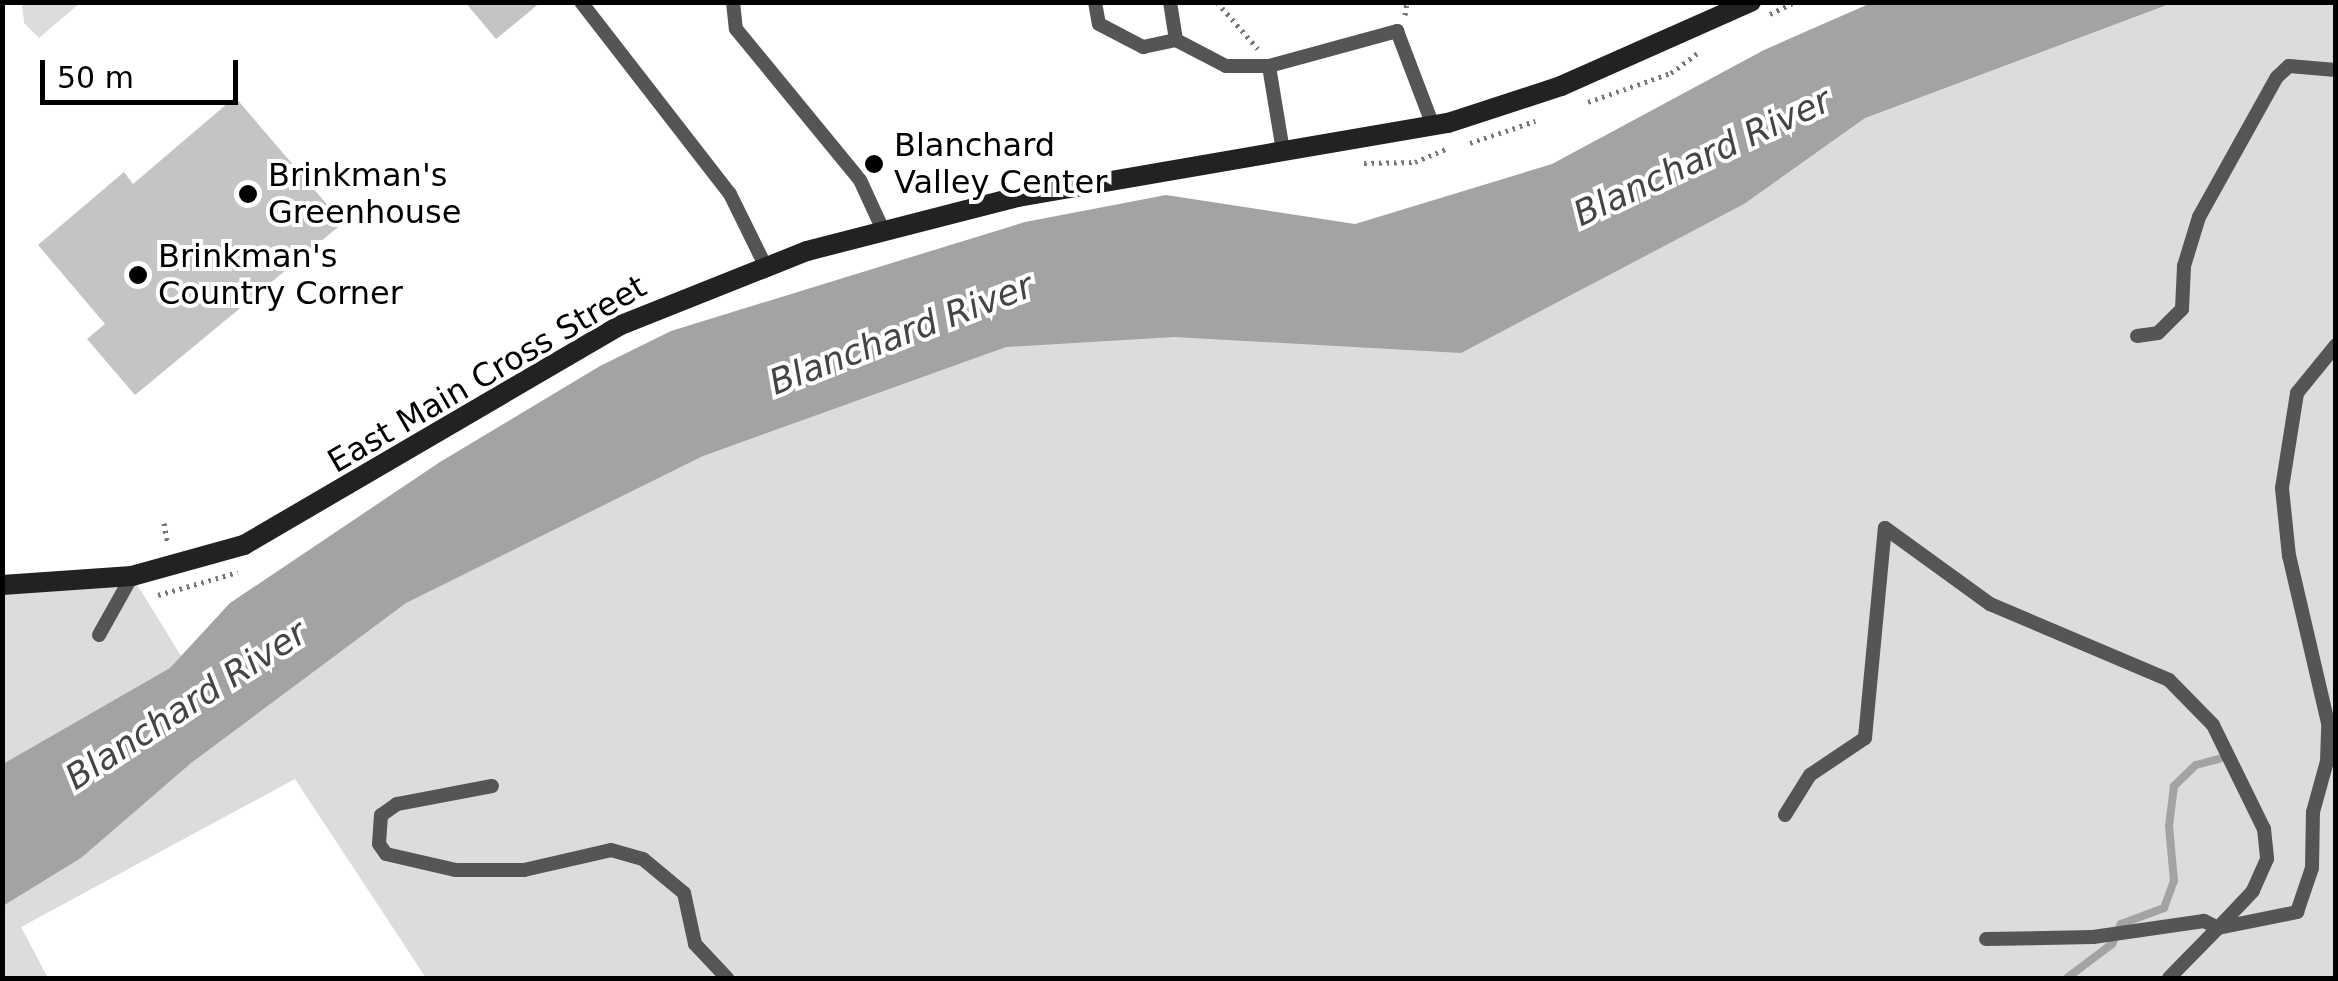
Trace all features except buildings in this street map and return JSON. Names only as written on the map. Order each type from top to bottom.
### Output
[{"type":"main road","name":"East Main Cross Street","points":[[2,584],[132,576],[208,558],[280,528],[621,325],[765,265],[884,230],[1116,178],[1433,126],[1561,86],[1753,12]]},
{"type":"lane","points":[[580,2],[730,194],[765,265]]},
{"type":"lane","points":[[733,2],[736,30],[860,180],[884,230]]},
{"type":"lane","points":[[1095,2],[1099,24],[1143,48],[1176,40],[1226,66],[1269,66],[1396,30],[1433,126]]},
{"type":"lane","points":[[1170,2],[1176,40]]},
{"type":"lane","points":[[1269,66],[1283,151]]},
{"type":"lane","points":[[2137,336],[2158,333],[2182,310],[2184,266],[2199,217],[2277,76],[2289,66],[2336,70]]},
{"type":"lane","points":[[1986,938],[2092,938],[2204,921],[2218,928],[2297,912],[2312,868],[2313,812],[2327,760],[2328,722],[2288,556],[2282,488],[2297,393],[2336,345]]},
{"type":"lane","points":[[1785,815],[1810,775],[1865,738],[1885,528],[1990,604],[2169,680],[2213,724],[2264,829],[2267,859],[2253,892],[2169,978]]},
{"type":"lane","points":[[100,636],[132,576]]},
{"type":"lane","points":[[492,786],[397,804],[381,815],[379,844],[386,854],[456,870],[524,870],[611,850],[643,859],[684,893],[695,944],[727,978]]},
{"type":"path","points":[[1217,2],[1269,66]]},
{"type":"path","points":[[1753,12],[1795,2]]},
{"type":"path","points":[[1583,104],[1670,73],[1702,50]]},
{"type":"path","points":[[1350,163],[1415,162],[1543,118]]},
{"type":"path","points":[[119,600],[201,587],[243,569]]},
{"type":"shaded area","points":[[22,2],[80,3],[39,38],[24,23]]},
{"type":"shaded area","points":[[2101,3],[2335,3],[2335,978],[426,978],[295,779],[21,927],[48,978],[7,978],[3,971],[3,906],[81,858],[216,687],[1041,277],[1435,283]]},
{"type":"shaded area","points":[[132,576],[205,695],[3,823],[3,585]]},
{"type":"water","name":"Blanchard River","points":[[1871,3],[2172,3],[1865,118],[1744,204],[1461,353],[1174,337],[1006,347],[703,456],[406,603],[191,763],[81,858],[3,906],[3,764],[170,668],[230,603],[440,462],[600,366],[671,331],[1025,222],[1166,195],[1355,224],[1552,164],[1764,50]]},
{"type":"waterway","points":[[2067,978],[2112,944],[2121,924],[2164,908],[2174,881],[2169,826],[2174,786],[2196,765],[2219,759]]},
{"type":"place","name":"Blanchard Valley Center","points":[[874,164]]},
{"type":"place","name":"Brinkman's Greenhouse","points":[[248,194]]},
{"type":"place","name":"Brinkman's Country Corner","points":[[138,275]]}]
